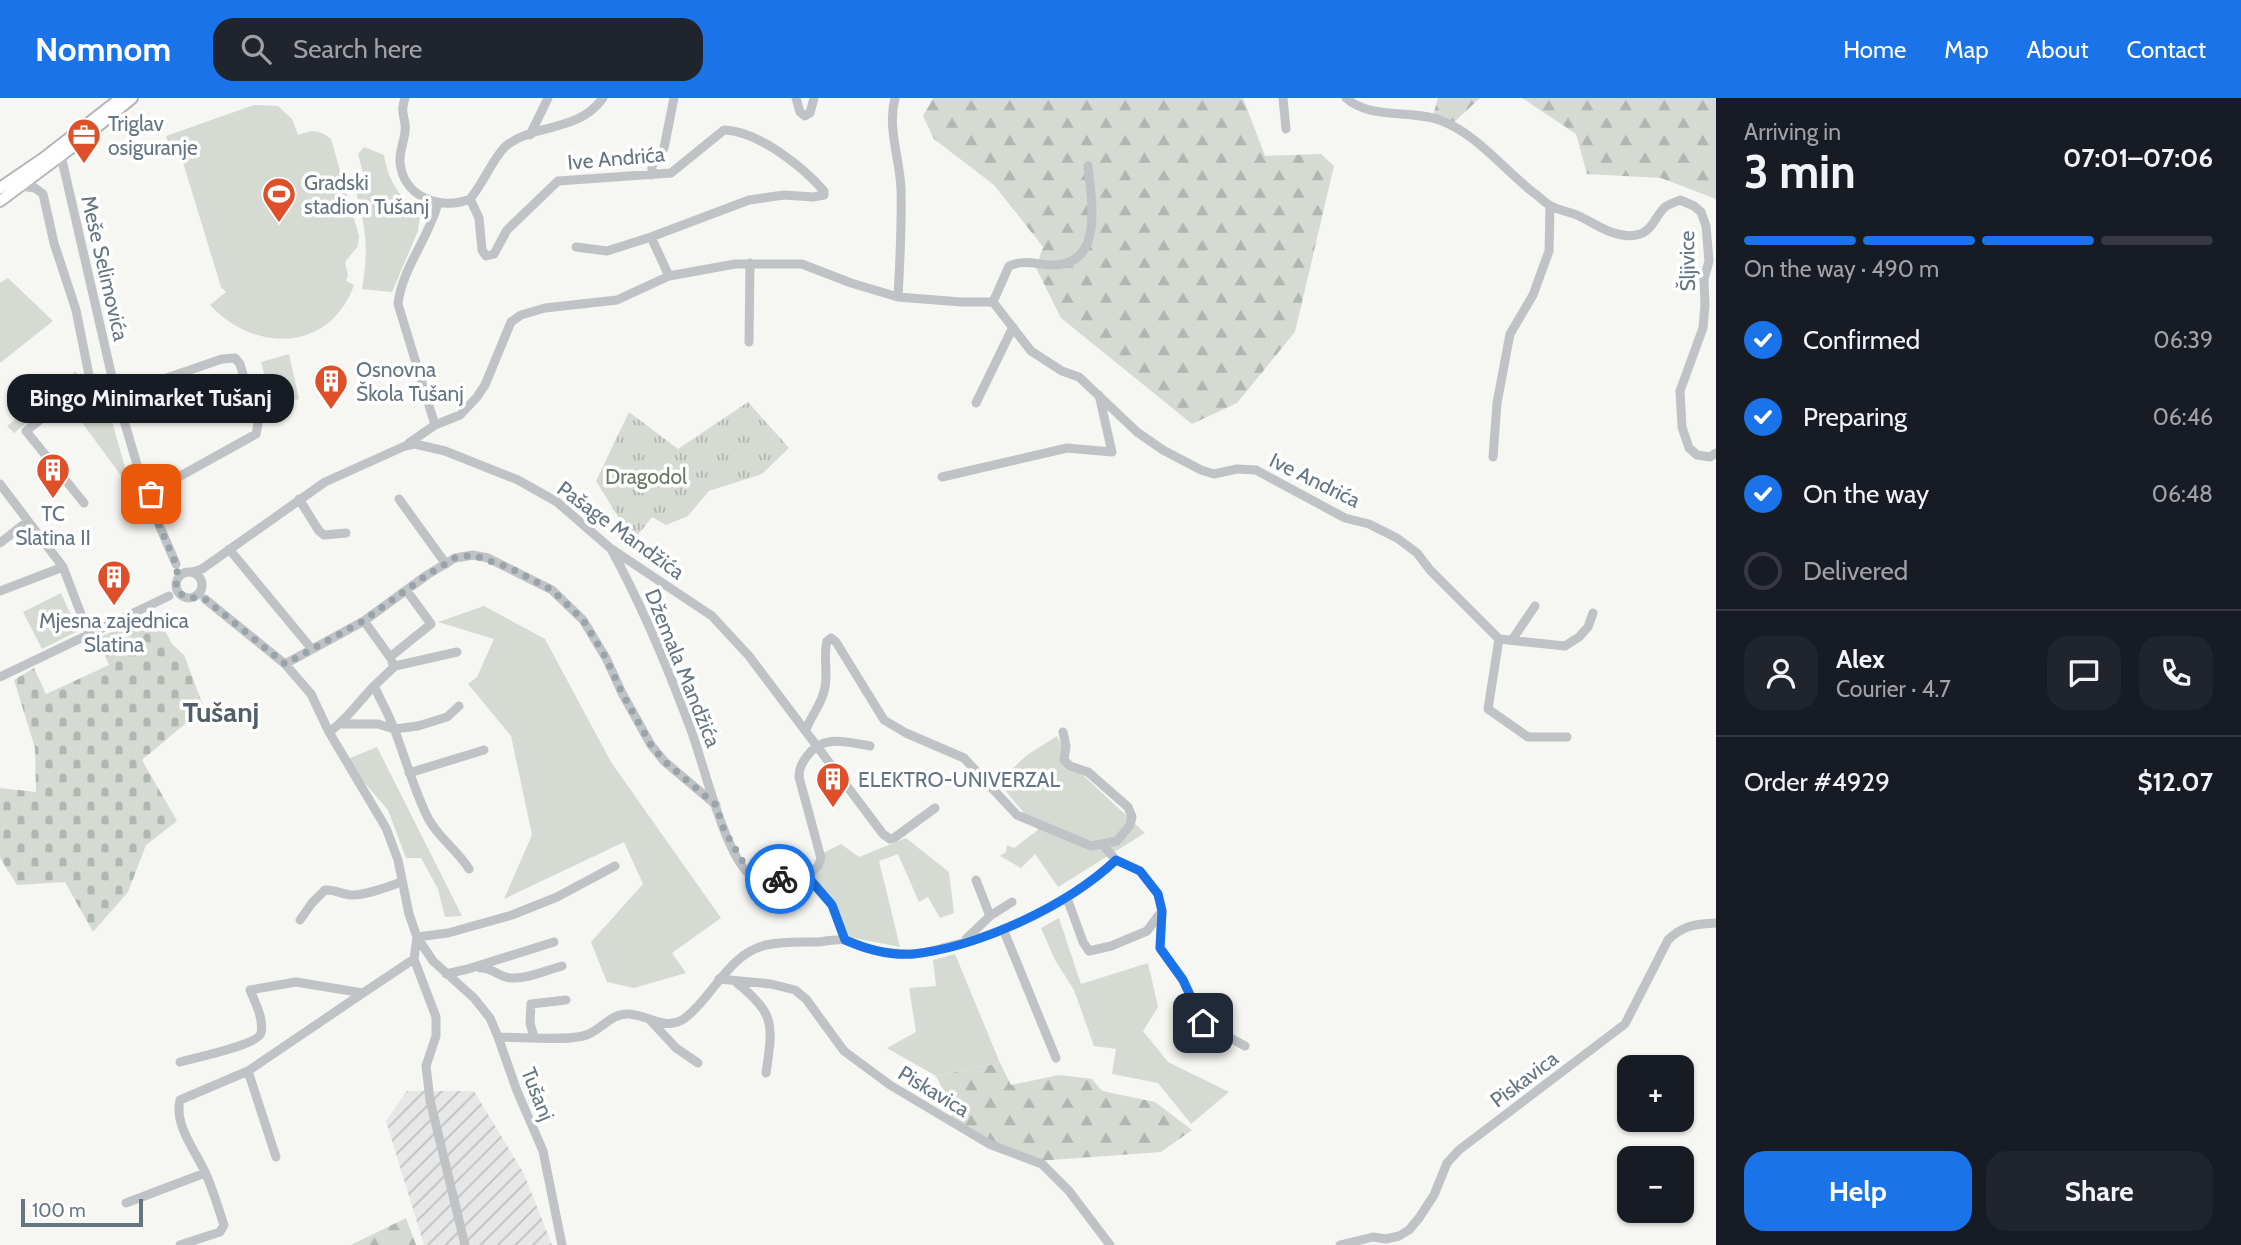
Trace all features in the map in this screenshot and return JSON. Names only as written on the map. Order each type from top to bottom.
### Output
[{"type":"main road","points":[[0,201],[21,186],[121,98]]},
{"type":"main road","points":[[0,188],[58,152],[132,98]]},
{"type":"street","points":[[405,98],[401,113],[405,124],[400,161],[402,170],[413,189],[427,200],[438,203],[470,199],[505,146],[585,117],[603,98]]},
{"type":"street","points":[[530,135],[548,98]]},
{"type":"street","points":[[652,175],[652,166],[664,148],[674,98]]},
{"type":"street","points":[[796,98],[800,112],[805,116],[810,113],[814,98]]},
{"type":"street","points":[[895,98],[893,124],[901,186],[898,297]]},
{"type":"street","points":[[1283,98],[1286,130]]},
{"type":"street","name":"Šljivice","points":[[1346,98],[1353,105],[1363,108],[1442,121],[1462,131],[1550,206],[1581,216],[1597,227],[1621,235],[1637,236],[1654,225],[1665,207],[1680,200],[1701,212],[1706,226],[1709,261],[1704,279],[1705,305],[1699,340],[1680,391],[1680,403],[1682,427],[1689,448],[1697,455],[1710,457],[1716,453]]},
{"type":"street","name":"Ive Andrića","points":[[470,199],[481,225],[482,250],[489,256],[497,250],[507,230],[558,181],[674,172],[723,131],[750,135],[763,142],[811,178],[824,193],[821,197],[813,198],[784,195],[749,200],[607,251],[576,247]]},
{"type":"street","name":"Meše Selimovića","points":[[58,152],[117,397],[146,495],[176,564],[177,582]]},
{"type":"street","points":[[405,446],[435,425],[460,415],[477,397],[485,385],[511,322],[521,315],[544,308],[617,300],[669,276],[750,263],[802,264],[898,297],[993,302],[1009,266],[1023,261],[1054,265],[1067,263],[1086,246],[1093,218],[1088,166]]},
{"type":"street","points":[[21,186],[35,188],[43,194],[54,243],[76,310],[87,354],[90,380],[98,395],[117,397],[222,359],[235,358],[240,364],[258,431],[251,439],[146,495]]},
{"type":"street","points":[[435,425],[398,303],[402,284],[430,227],[438,203]]},
{"type":"street","points":[[1493,457],[1497,403],[1510,334],[1533,295],[1549,251],[1550,206]]},
{"type":"street","points":[[651,237],[669,276]]},
{"type":"street","points":[[749,342],[750,263]]},
{"type":"street","name":"Ive Andrića","points":[[993,302],[1031,351],[1062,371],[1079,377],[1099,393],[1137,432],[1163,450],[1200,470],[1214,474],[1237,469],[1256,470],[1345,517],[1369,524],[1397,538],[1417,554],[1499,639]]},
{"type":"street","points":[[976,403],[1013,327]]},
{"type":"street","points":[[84,503],[26,431],[90,380]]},
{"type":"street","points":[[942,477],[1068,448],[1112,452],[1099,393]]},
{"type":"street","name":"Pašage Mandžića","points":[[190,572],[202,569],[299,499],[339,475],[405,446],[415,444],[445,451],[518,480],[571,512],[610,548],[712,616],[806,730],[815,745]]},
{"type":"street","points":[[0,484],[63,567],[89,635]]},
{"type":"street","points":[[299,499],[324,535],[346,533]]},
{"type":"street","points":[[399,499],[446,564]]},
{"type":"street","points":[[0,543],[28,521]]},
{"type":"street","name":"Džemala Mandžića","points":[[610,548],[646,616],[694,738],[716,805]]},
{"type":"street","points":[[229,549],[311,648]]},
{"type":"street","points":[[285,664],[363,621],[455,558],[473,555],[488,558],[552,590],[583,620],[651,745],[664,761],[716,805],[724,830],[750,874],[758,878],[793,879],[807,876],[818,866],[821,858],[799,772],[815,745],[826,741],[870,746]]},
{"type":"street","points":[[176,564],[198,576],[205,599]]},
{"type":"street","points":[[0,591],[63,567]]},
{"type":"street","points":[[169,596],[177,582],[190,572]]},
{"type":"street","points":[[177,582],[182,595]]},
{"type":"street","points":[[193,596],[201,587]]},
{"type":"street","points":[[390,657],[432,624],[407,591]]},
{"type":"street","points":[[0,677],[169,596],[205,599]]},
{"type":"street","name":"Tušanj","points":[[205,599],[285,664],[311,694],[329,732],[391,839],[417,937],[433,961],[474,998],[490,1018],[543,1152],[562,1245]]},
{"type":"street","points":[[1512,640],[1535,606]]},
{"type":"street","points":[[1567,737],[1528,737],[1488,709],[1499,639],[1565,646],[1579,637],[1588,626],[1593,613]]},
{"type":"street","points":[[363,621],[395,666]]},
{"type":"street","points":[[806,730],[824,694],[827,670],[825,645],[831,638],[888,723],[964,758],[1017,816],[1091,846],[1117,841],[1130,825],[1132,817],[1128,807],[1101,781],[1088,772],[1070,766],[1064,760],[1066,746],[1063,732]]},
{"type":"street","points":[[329,732],[341,724],[352,708],[395,666],[457,652]]},
{"type":"street","points":[[374,686],[433,827],[463,858],[469,869]]},
{"type":"street","points":[[341,724],[378,724],[394,729],[418,726],[447,717],[459,706]]},
{"type":"street","points":[[815,745],[883,834],[890,839],[935,808]]},
{"type":"street","points":[[409,773],[484,750]]},
{"type":"street","points":[[1103,845],[1116,860],[1140,871],[1158,894],[1162,911],[1160,948],[1183,980],[1199,1016],[1212,1029],[1245,1046]]},
{"type":"street","points":[[498,1037],[584,1036],[618,1015],[631,1014],[676,1024],[701,1003],[719,979],[751,950],[764,945],[845,940],[873,950],[911,954],[962,943],[1003,929],[1067,898],[1116,860]]},
{"type":"street","points":[[465,1245],[430,1100],[426,1066],[436,1036],[436,1017],[414,959],[417,937],[448,933],[529,909],[615,866]]},
{"type":"street","points":[[807,876],[832,905],[845,940]]},
{"type":"street","points":[[976,880],[990,916]]},
{"type":"street","points":[[300,920],[312,902],[325,890],[335,889],[346,895],[356,895],[402,882]]},
{"type":"street","points":[[1067,898],[1089,951],[1147,932],[1162,911]]},
{"type":"street","points":[[962,943],[990,916],[1012,902]]},
{"type":"street","name":"Piskavica","points":[[1340,1245],[1373,1237],[1385,1239],[1399,1236],[1409,1230],[1434,1195],[1447,1163],[1459,1150],[1625,1024],[1668,940],[1678,930],[1693,924],[1716,923]]},
{"type":"street","points":[[1003,929],[1056,1058]]},
{"type":"street","points":[[446,974],[554,942]]},
{"type":"street","points":[[180,1245],[220,1232],[224,1225],[205,1173],[177,1111],[180,1100],[248,1071],[414,959]]},
{"type":"street","points":[[468,969],[486,967],[502,976],[514,978],[562,966]]},
{"type":"street","name":"Piskavica","points":[[719,979],[795,990],[806,999],[844,1051],[890,1085],[989,1144],[1042,1164],[1069,1191],[1110,1245]]},
{"type":"street","points":[[735,981],[761,1004],[772,1023],[766,1073]]},
{"type":"street","points":[[180,1062],[258,1039],[261,1034],[260,1017],[250,990],[296,982],[363,993]]},
{"type":"street","points":[[534,1037],[530,1023],[531,1004],[566,1000]]},
{"type":"street","points":[[650,1020],[676,1048],[698,1063]]},
{"type":"street","points":[[248,1071],[276,1157]]},
{"type":"street","points":[[126,1203],[205,1173]]},
{"type":"shaded area","points":[[407,1091],[474,1091],[524,1174],[552,1245],[424,1245],[386,1121]]},
{"type":"green space","points":[[933,98],[1243,98],[1265,156],[1321,154],[1334,166],[1295,332],[1237,403],[1192,424],[1061,318],[1036,268],[1043,247],[994,185],[934,139],[923,116]]},
{"type":"green space","points":[[1438,98],[1480,98],[1452,124],[1432,119]]},
{"type":"green space","points":[[1522,98],[1716,98],[1716,199],[1661,178],[1587,174],[1576,134]]},
{"type":"green space","name":"Gradski stadion Tušanj","points":[[254,105],[278,106],[292,119],[298,135],[316,131],[331,139],[359,236],[358,246],[345,262],[348,275],[346,281],[354,285],[343,307],[328,324],[309,334],[290,338],[269,338],[248,332],[228,321],[210,305],[226,292],[221,287],[181,156],[172,155],[166,136]]},
{"type":"green space","points":[[364,147],[384,155],[396,188],[420,215],[418,231],[392,292],[362,289],[365,238],[355,188],[366,183],[358,154]]},
{"type":"green space","points":[[8,278],[53,321],[0,363],[0,283]]},
{"type":"green space","points":[[289,354],[299,399],[273,406],[261,362]]},
{"type":"green space","points":[[76,371],[79,383],[14,433],[7,426]]},
{"type":"green space","points":[[88,388],[98,408],[107,404],[134,499],[126,500],[123,491],[125,481],[69,405]]},
{"type":"green space","name":"Dragodol","points":[[748,402],[789,448],[762,474],[709,491],[688,516],[666,525],[652,517],[633,541],[596,481],[629,412],[678,449]]},
{"type":"green space","points":[[61,593],[78,631],[42,649],[23,612]]},
{"type":"green space","points":[[484,606],[545,639],[611,762],[721,918],[672,953],[686,973],[634,988],[607,982],[591,942],[643,884],[624,842],[504,899],[532,835],[511,736],[468,684],[477,677],[494,639],[438,622]]},
{"type":"green space","points":[[156,614],[172,644],[184,655],[204,708],[142,760],[177,821],[146,845],[128,892],[93,932],[65,882],[17,885],[0,858],[0,788],[36,792],[35,748],[14,680],[34,668],[46,694],[109,665],[97,638]]},
{"type":"green space","points":[[1057,736],[1070,763],[1145,833],[1058,887],[1035,854],[1021,868],[1000,856],[1006,852],[1007,845],[1014,848],[1038,830],[998,782],[1027,755]]},
{"type":"green space","points":[[377,747],[462,916],[445,917],[438,889],[421,858],[406,858],[388,810],[345,760]]},
{"type":"green space","points":[[906,838],[949,872],[954,913],[940,918],[928,897],[919,902],[898,854],[879,861],[900,947],[844,936],[832,905],[810,882],[823,853],[841,844],[859,857]]},
{"type":"green space","points":[[1059,918],[1081,984],[1148,963],[1158,1007],[1143,1031],[1168,1062],[1229,1092],[1191,1124],[1158,1083],[1112,1074],[1116,1049],[1094,1046],[1074,990],[1055,960],[1041,928]]},
{"type":"green space","points":[[955,954],[1000,1063],[936,1076],[887,1048],[916,1032],[909,988],[936,986],[933,960]]},
{"type":"green space","points":[[1000,1063],[1011,1085],[1059,1075],[1092,1079],[1102,1091],[1155,1102],[1192,1130],[1161,1152],[1023,1162],[947,1124],[954,1110],[936,1076]]},
{"type":"green space","points":[[406,1218],[416,1245],[351,1245]]},
{"type":"way so far","points":[[151,494],[146,495],[176,564],[176,585],[179,593],[186,597],[205,599],[285,664],[363,621],[455,558],[473,555],[488,558],[552,590],[583,620],[651,745],[664,761],[716,805],[724,830],[741,863],[750,874],[758,878],[780,879]]},
{"type":"place","name":"Triglav osiguranje","points":[[84,165]]},
{"type":"place","name":"Gradski stadion Tušanj","points":[[279,224]]},
{"type":"place","name":"Osnovna Škola Tušanj","points":[[331,411]]},
{"type":"place","name":"Bingo Minimarket Tušanj","points":[[151,494]]},
{"type":"place","name":"TC Slatina II","points":[[53,500]]},
{"type":"place","name":"Mjesna zajednica Slatina","points":[[114,607]]},
{"type":"place","name":"ELEKTRO-UNIVERZAL","points":[[833,809]]},
{"type":"district","name":"Tušanj","points":[[221,712]]},
{"type":"route","points":[[780,879],[807,876],[832,905],[845,940],[885,952],[911,954],[962,943],[1003,929],[1067,898],[1116,860],[1140,871],[1158,894],[1162,911],[1160,948],[1183,980],[1203,1023]]}]
